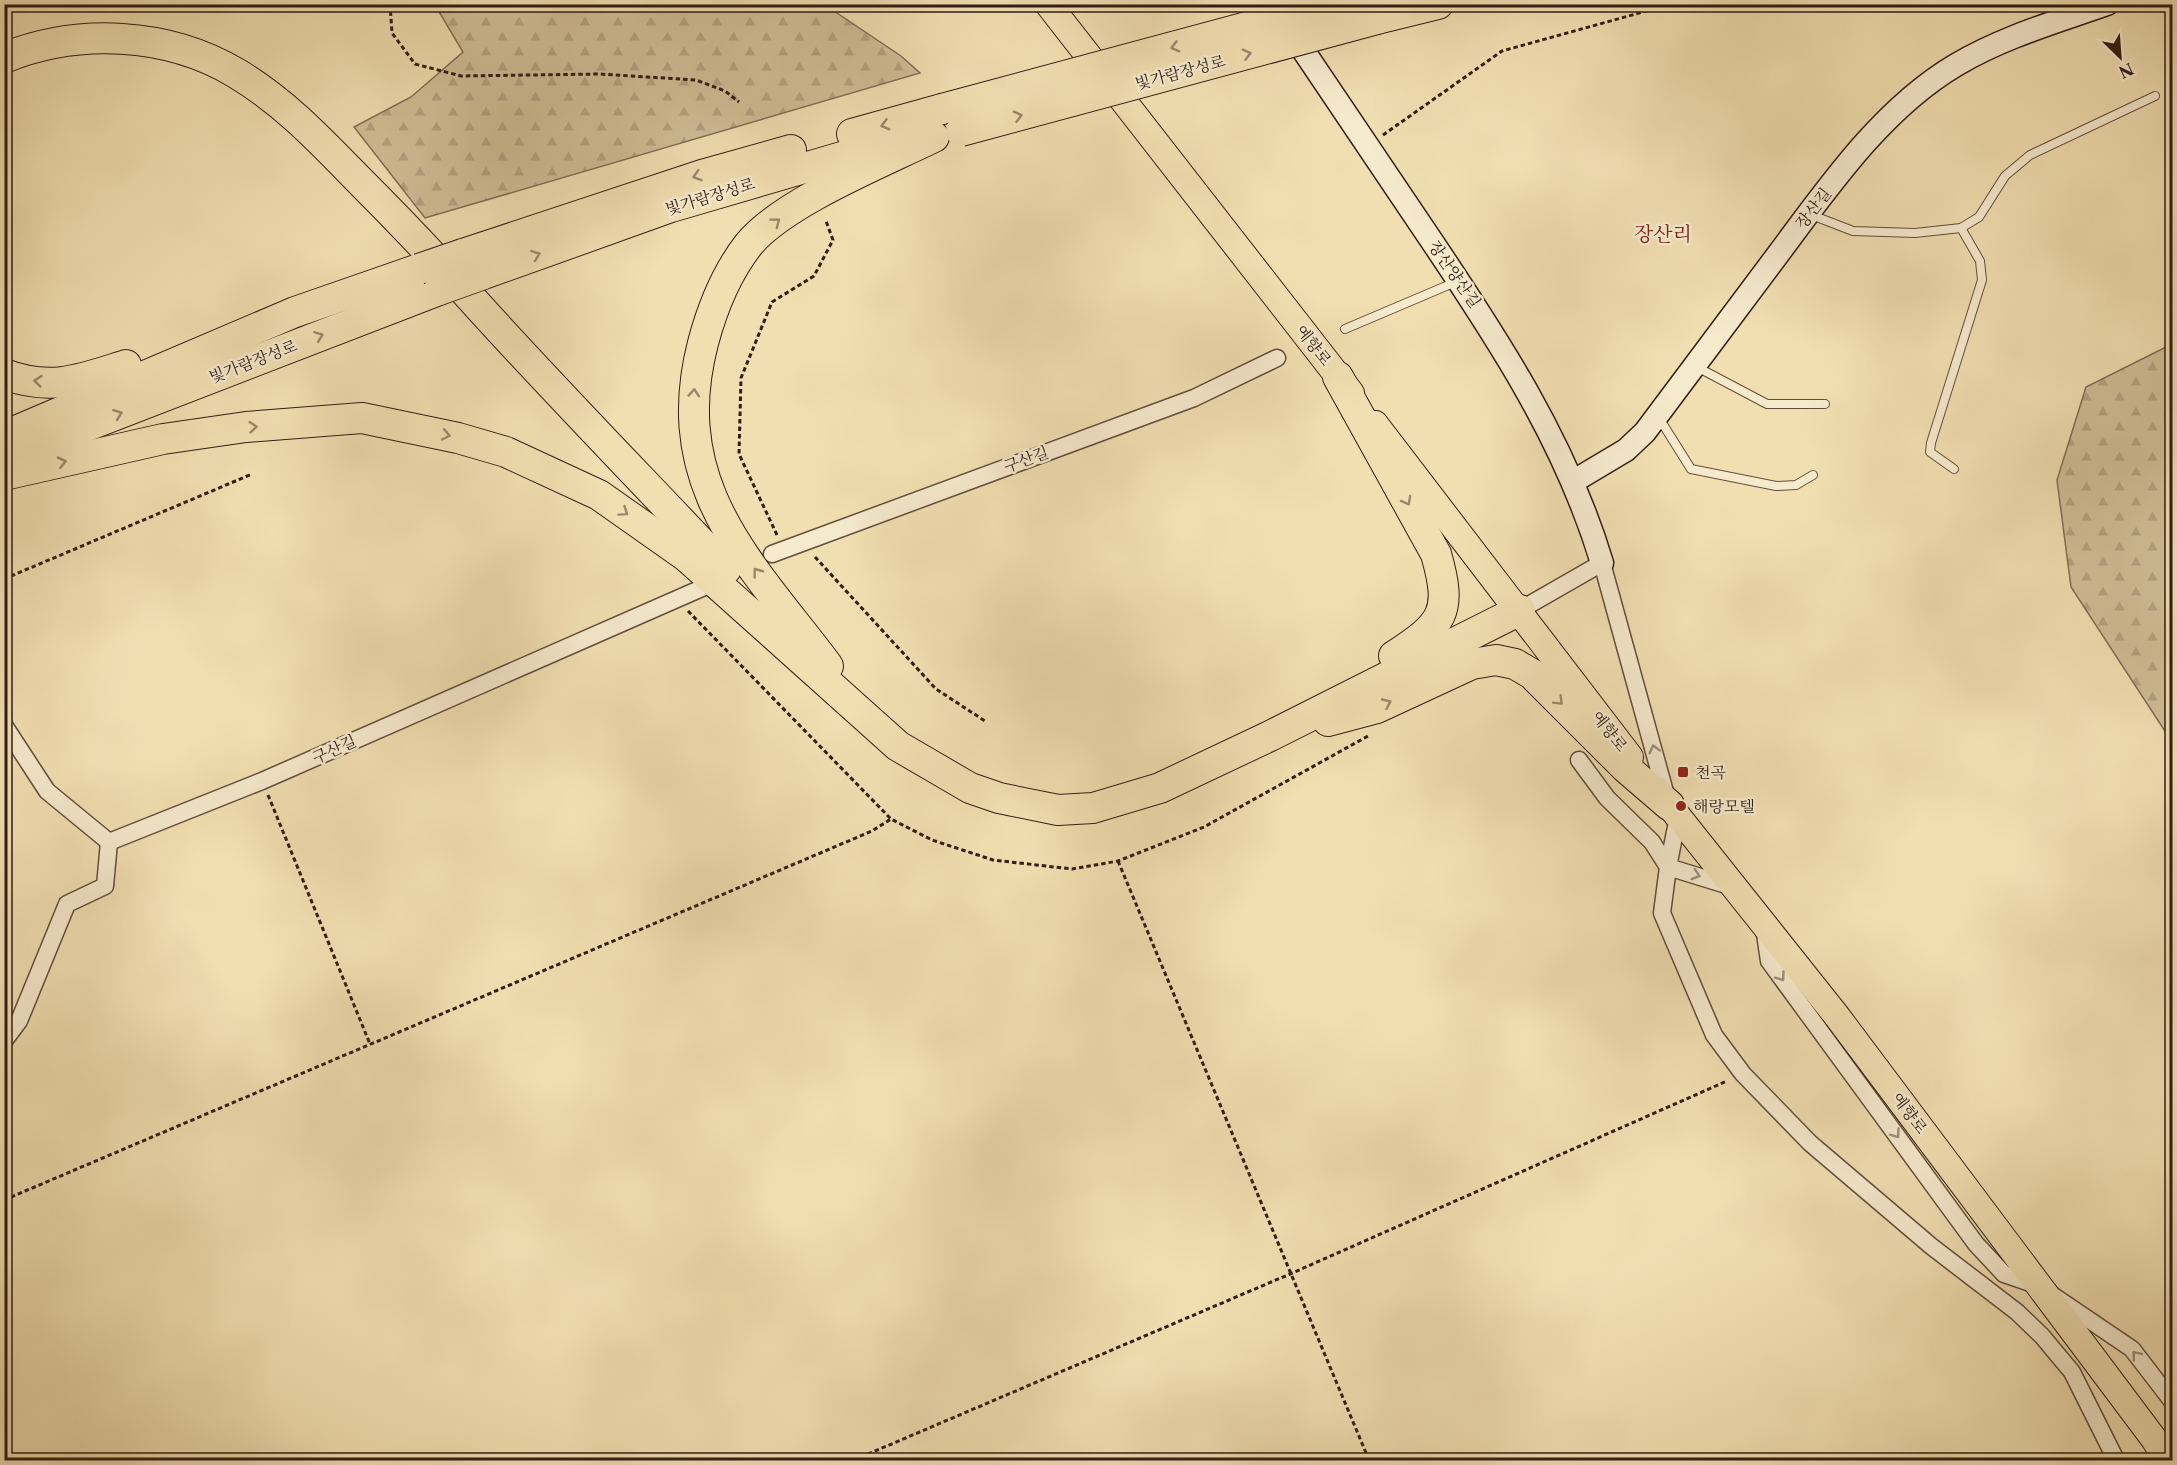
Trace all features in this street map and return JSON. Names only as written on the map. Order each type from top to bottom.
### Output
[{"type":"highway","name":"빛가람장성로","points":[[946,126],[1333,4]]},
{"type":"highway","name":"빛가람장성로","points":[[4,436],[295,312],[419,269],[472,264],[702,175],[946,126],[1438,4]]},
{"type":"highway","points":[[4,58],[46,44],[87,38],[131,39],[174,47],[212,61],[236,73],[284,107],[430,251],[868,719]]},
{"type":"highway","points":[[868,719],[733,539],[718,513],[704,482],[698,451],[693,411],[696,369],[716,301],[750,244],[775,222],[815,196],[946,126]]},
{"type":"highway","name":"빛가람장성로","points":[[4,458],[440,290],[472,264]]},
{"type":"highway","points":[[4,374],[17,379],[68,384],[295,312]]},
{"type":"highway","points":[[1270,736],[1425,636],[1439,617],[1446,597],[1436,554],[1338,376]]},
{"type":"highway","points":[[4,475],[163,439],[246,427],[362,418],[458,438],[506,452],[599,495],[687,557],[898,746],[970,788],[999,798],[1058,810],[1094,808],[1160,788],[1270,736],[1520,610]]},
{"type":"highway","points":[[1270,736],[1377,708],[1472,664],[1496,660],[1515,664],[1532,674],[1626,768],[1673,811]]},
{"type":"main road","name":"예향로","points":[[1048,4],[1520,610],[1549,653],[1899,1097],[2163,1450],[2167,1461]]},
{"type":"street","name":"장산양산길","points":[[1272,4],[1459,281],[1533,398],[1574,481],[1602,563]]},
{"type":"street","name":"장산길","points":[[1574,481],[1626,450],[1657,415],[1809,214],[1876,132],[1905,103],[1935,79],[1996,44],[2107,4]]},
{"type":"street","name":"구산길","points":[[778,551],[1194,398],[1277,358]]},
{"type":"street","points":[[1520,610],[1602,563],[1673,811],[1662,912],[1714,1035],[1765,1099],[1819,1150],[1931,1246],[2017,1312],[2042,1336],[2072,1372],[2116,1461]]},
{"type":"street","name":"구산길","points":[[109,842],[262,781],[702,588]]},
{"type":"street","points":[[4,725],[47,791],[109,842],[105,886],[67,904],[19,1021],[4,1041]]},
{"type":"street","points":[[1579,760],[1607,798],[1652,842],[1668,867],[1735,888]]},
{"type":"street","points":[[2039,1286],[2132,1349],[2172,1400]]},
{"type":"lane","points":[[1809,214],[1853,231],[1915,233],[1961,228],[1979,217],[2005,176],[2030,155],[2155,96]]},
{"type":"lane","points":[[1954,469],[1930,452],[1930,443],[1982,280],[1980,261],[1961,228]]},
{"type":"lane","points":[[1345,329],[1459,281]]},
{"type":"lane","points":[[1695,365],[1767,404],[1825,404]]},
{"type":"lane","points":[[1657,415],[1691,468],[1776,486],[1796,485],[1813,475]]},
{"type":"path","points":[[390,4],[392,33],[415,64],[461,76],[599,74],[696,80],[725,91],[740,102]]},
{"type":"path","points":[[1368,146],[1502,51],[1672,4]]},
{"type":"path","points":[[778,551],[768,519],[739,454],[741,378],[772,302],[814,276],[832,240],[826,221]]},
{"type":"path","points":[[4,579],[252,474]]},
{"type":"path","points":[[802,542],[936,689],[985,721]]},
{"type":"path","points":[[678,599],[891,819],[932,840],[993,860],[1072,869],[1118,861],[1204,827],[1371,735]]},
{"type":"path","points":[[262,781],[370,1044]]},
{"type":"path","points":[[4,1200],[872,831],[891,819]]},
{"type":"path","points":[[1118,861],[1369,1461]]},
{"type":"path","points":[[854,1461],[1290,1274],[1743,1074]]},
{"type":"green space","points":[[435,5],[825,5],[901,56],[920,73],[425,218],[354,127],[411,97],[463,52]]},
{"type":"green space","points":[[2172,344],[2172,742],[2071,587],[2057,480],[2086,387]]},
{"type":"place","name":"천곡","points":[[1683,772]]},
{"type":"place","name":"해랑모텔","points":[[1681,806]]},
{"type":"district","name":"장산리","points":[[1663,234]]}]
